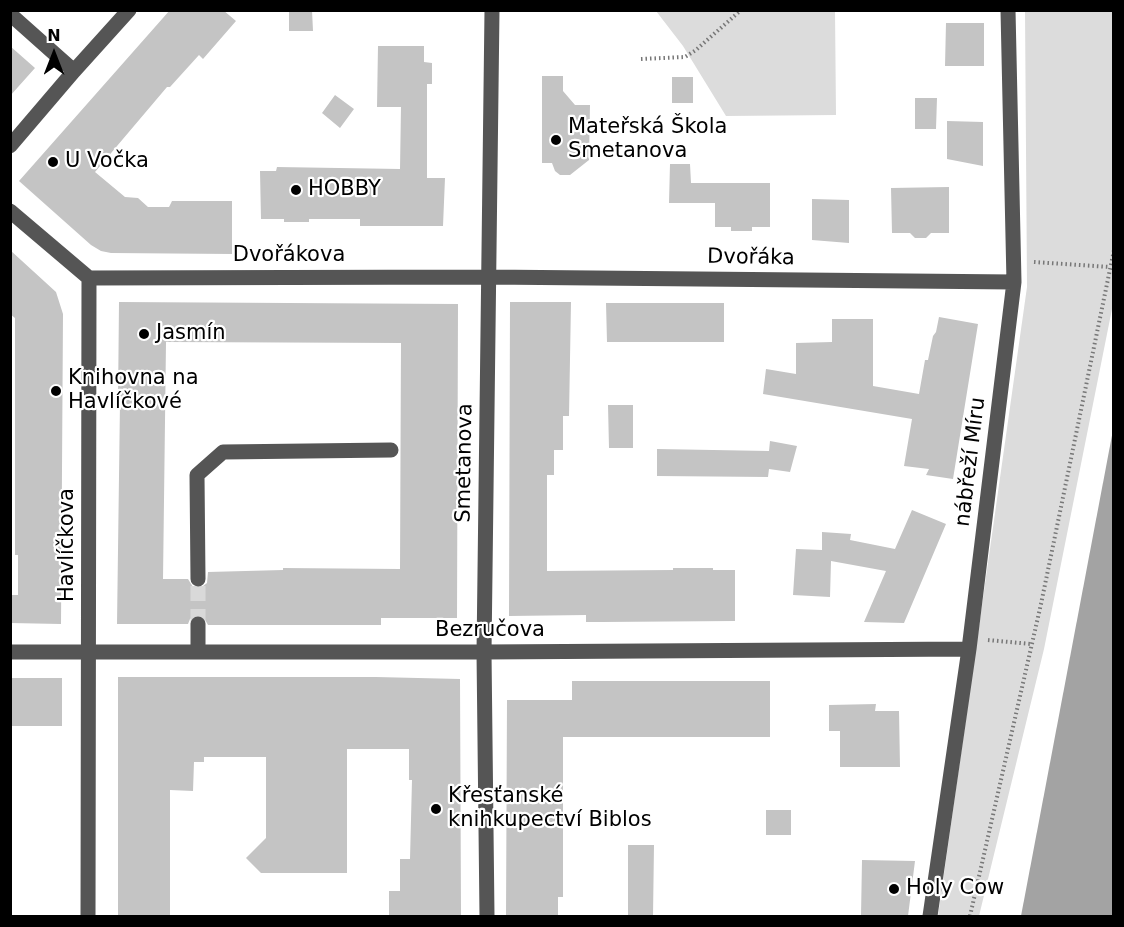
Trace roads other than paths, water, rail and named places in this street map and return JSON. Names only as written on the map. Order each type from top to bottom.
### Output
[{"type":"street","points":[[10,146],[129,10]]},
{"type":"street","name":"Smetanova","points":[[487,916],[484,652],[492,10]]},
{"type":"street","name":"nábřeží Míru","points":[[930,916],[969,649],[1014,282],[1008,10]]},
{"type":"street","points":[[10,14],[74,71]]},
{"type":"street","points":[[10,211],[89,278]]},
{"type":"street","name":"Dvořákova","points":[[89,278],[488,277]]},
{"type":"street","name":"Dvořáka","points":[[488,277],[1014,282]]},
{"type":"street","name":"Havlíčkova","points":[[88,916],[89,278]]},
{"type":"street","points":[[198,579],[197,475],[223,452],[391,450]]},
{"type":"street","points":[[198,624],[198,652]]},
{"type":"street","name":"Bezručova","points":[[10,651],[484,652],[969,649]]},
{"type":"tunnel","points":[[198,579],[198,624]]},
{"type":"place","name":"Mateřská Škola Smetanova","points":[[556,140]]},
{"type":"place","name":"U Vočka","points":[[53,162]]},
{"type":"place","name":"HOBBY","points":[[296,190]]},
{"type":"place","name":"Jasmín","points":[[144,334]]},
{"type":"place","name":"Knihovna na Havlíčkové","points":[[56,391]]},
{"type":"place","name":"Křesťanské knihkupectví Biblos","points":[[436,809]]},
{"type":"place","name":"Holy Cow","points":[[894,889]]}]
